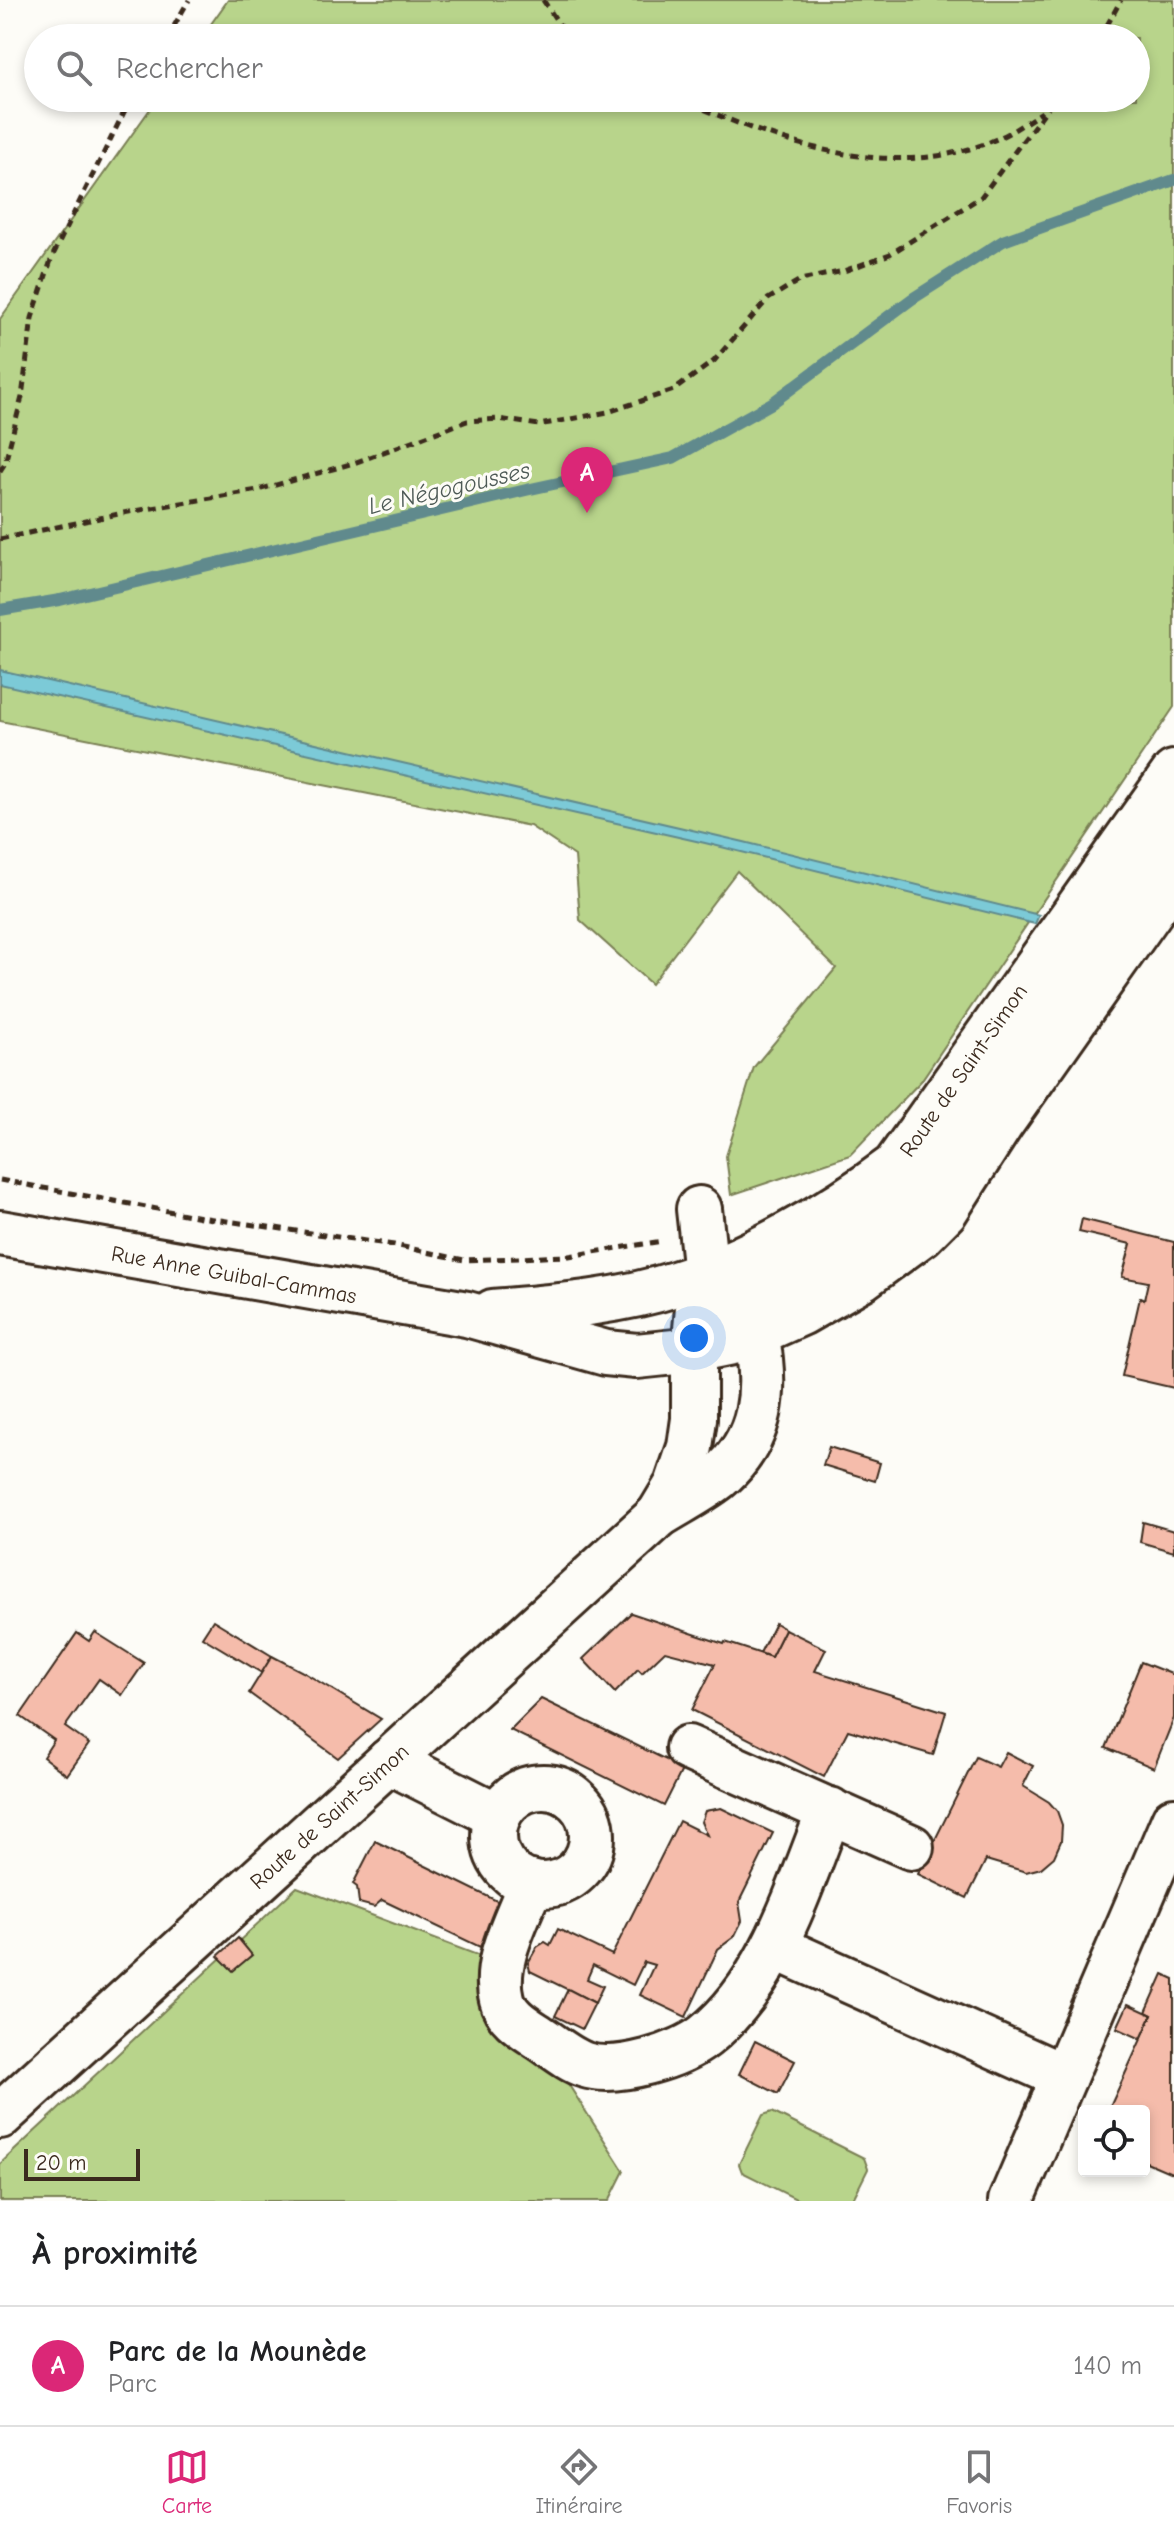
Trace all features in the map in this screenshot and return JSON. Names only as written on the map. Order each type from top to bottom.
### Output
[{"type":"main road","name":"Route de Saint-Simon","points":[[659,1515],[677,1485],[690,1447],[700,1274],[815,1220],[895,1166],[1174,773]]},
{"type":"main road","points":[[889,1259],[980,1103],[1174,826]]},
{"type":"main road","points":[[700,1274],[738,1341],[827,1299],[922,1234],[945,1211],[1002,1122],[1174,878]]},
{"type":"main road","points":[[700,1274],[734,1298],[826,1257],[878,1225],[947,1157]]},
{"type":"main road","name":"Rue Anne Guibal-Cammas","points":[[0,1233],[467,1314],[606,1353],[637,1356],[700,1274]]},
{"type":"main road","name":"Rue Anne Guibal-Cammas","points":[[467,1314],[623,1297],[673,1285],[700,1274]]},
{"type":"main road","name":"Route de Saint-Simon","points":[[0,2116],[659,1515],[717,1478],[749,1439],[758,1421],[760,1353],[756,1333]]},
{"type":"main road","points":[[688,1748],[911,1847]]},
{"type":"main road","points":[[389,1761],[498,1816]]},
{"type":"main road","points":[[538,1787],[555,1788],[583,1807],[590,1823],[592,1840],[588,1856],[578,1871],[564,1880],[548,1885],[531,1883],[515,1876],[503,1865],[496,1849],[494,1832],[498,1816],[507,1802],[522,1792],[538,1787]]},
{"type":"main road","points":[[531,1883],[502,1963],[499,1982],[506,2011],[526,2029],[584,2065],[617,2068],[650,2062],[703,2038],[730,2012],[775,1947],[830,1810]]},
{"type":"main road","points":[[1011,2201],[1174,1820]]},
{"type":"main road","points":[[775,1947],[1064,2077]]},
{"type":"path","points":[[175,24],[189,0]]},
{"type":"path","points":[[543,0],[559,24]]},
{"type":"path","points":[[1108,24],[1121,0]]},
{"type":"path","points":[[0,471],[5,463],[22,397],[32,318],[52,257],[124,112]]},
{"type":"path","points":[[709,112],[733,123],[842,155],[901,160],[953,153],[1000,138],[1043,112]]},
{"type":"path","points":[[0,539],[123,513],[258,490],[354,463],[467,421],[499,419],[539,425],[608,412],[674,390],[714,361],[768,299],[800,280],[844,271],[890,254],[981,197],[1045,112]]},
{"type":"path","points":[[0,1180],[206,1218],[394,1245],[464,1260],[569,1256],[700,1274]]},
{"type":"green space","points":[[228,0],[1174,0],[1174,707],[921,1081],[850,1155],[731,1195],[726,1156],[754,1067],[836,968],[737,871],[651,984],[580,920],[575,856],[530,826],[0,721],[0,319],[148,112],[1150,112],[1150,24],[211,24]]},
{"type":"green space","points":[[297,1887],[488,1959],[624,2171],[609,2201],[0,2201],[0,2164]]},
{"type":"green space","points":[[772,2112],[864,2158],[868,2169],[852,2201],[800,2201],[742,2172],[739,2164],[763,2115]]},
{"type":"water","points":[[0,670],[744,842],[1039,915],[1035,924],[705,843],[0,684]]},
{"type":"building","points":[[1082,1219],[1174,1242],[1174,1388],[1122,1376],[1140,1298],[1144,1300],[1148,1282],[1122,1277],[1131,1244],[1079,1232]]},
{"type":"building","points":[[829,1447],[880,1463],[875,1481],[823,1465]]},
{"type":"building","points":[[1143,1522],[1174,1531],[1174,1552],[1140,1542]]},
{"type":"building","points":[[631,1613],[771,1657],[785,1629],[826,1649],[815,1671],[946,1712],[933,1755],[848,1730],[824,1777],[692,1710],[715,1664],[665,1651],[642,1673],[638,1669],[615,1693],[583,1659]]},
{"type":"building","points":[[213,1620],[272,1656],[262,1673],[202,1637]]},
{"type":"building","points":[[775,1623],[785,1629],[771,1657],[760,1653]]},
{"type":"building","points":[[95,1632],[144,1663],[122,1695],[99,1679],[65,1727],[89,1744],[67,1775],[43,1757],[54,1740],[20,1716],[77,1633],[89,1641]]},
{"type":"building","points":[[272,1656],[381,1719],[338,1758],[249,1693]]},
{"type":"building","points":[[1141,1662],[1174,1675],[1174,1718],[1154,1768],[1106,1748]]},
{"type":"building","points":[[541,1699],[683,1768],[664,1806],[510,1730]]},
{"type":"building","points":[[1006,1752],[1033,1766],[1023,1786],[1049,1802],[1057,1811],[1062,1825],[1061,1841],[1054,1857],[1041,1868],[1026,1872],[986,1860],[967,1898],[918,1874],[976,1757],[998,1767]]},
{"type":"building","points":[[721,1808],[773,1833],[739,1902],[742,1921],[734,1937],[718,1949],[686,2017],[640,1995],[654,1965],[644,1962],[633,1985],[593,1965],[587,1979],[603,1986],[595,2003],[530,1971],[528,1963],[537,1947],[545,1942],[550,1945],[558,1929],[612,1955],[679,1821],[707,1835],[701,1822],[705,1811]]},
{"type":"building","points":[[375,1841],[501,1903],[480,1947],[382,1900],[374,1907],[359,1903],[357,1887],[353,1884]]},
{"type":"building","points":[[238,1938],[252,1955],[233,1971],[218,1956]]},
{"type":"building","points":[[1163,1974],[1174,1979],[1174,2174],[1150,2164],[1150,2105],[1111,2105],[1152,2015],[1146,2012]]},
{"type":"building","points":[[568,1989],[595,2003],[582,2029],[555,2016]]},
{"type":"building","points":[[1128,2004],[1152,2015],[1141,2039],[1117,2028]]},
{"type":"building","points":[[755,2041],[795,2061],[778,2094],[739,2074]]},
{"type":"waterway","name":"Le Négogousses","points":[[0,610],[60,600],[673,458],[772,403],[912,299],[1003,241],[1174,180]]},
{"type":"place","name":"Parc de la Mounède","points":[[587,513]]}]
